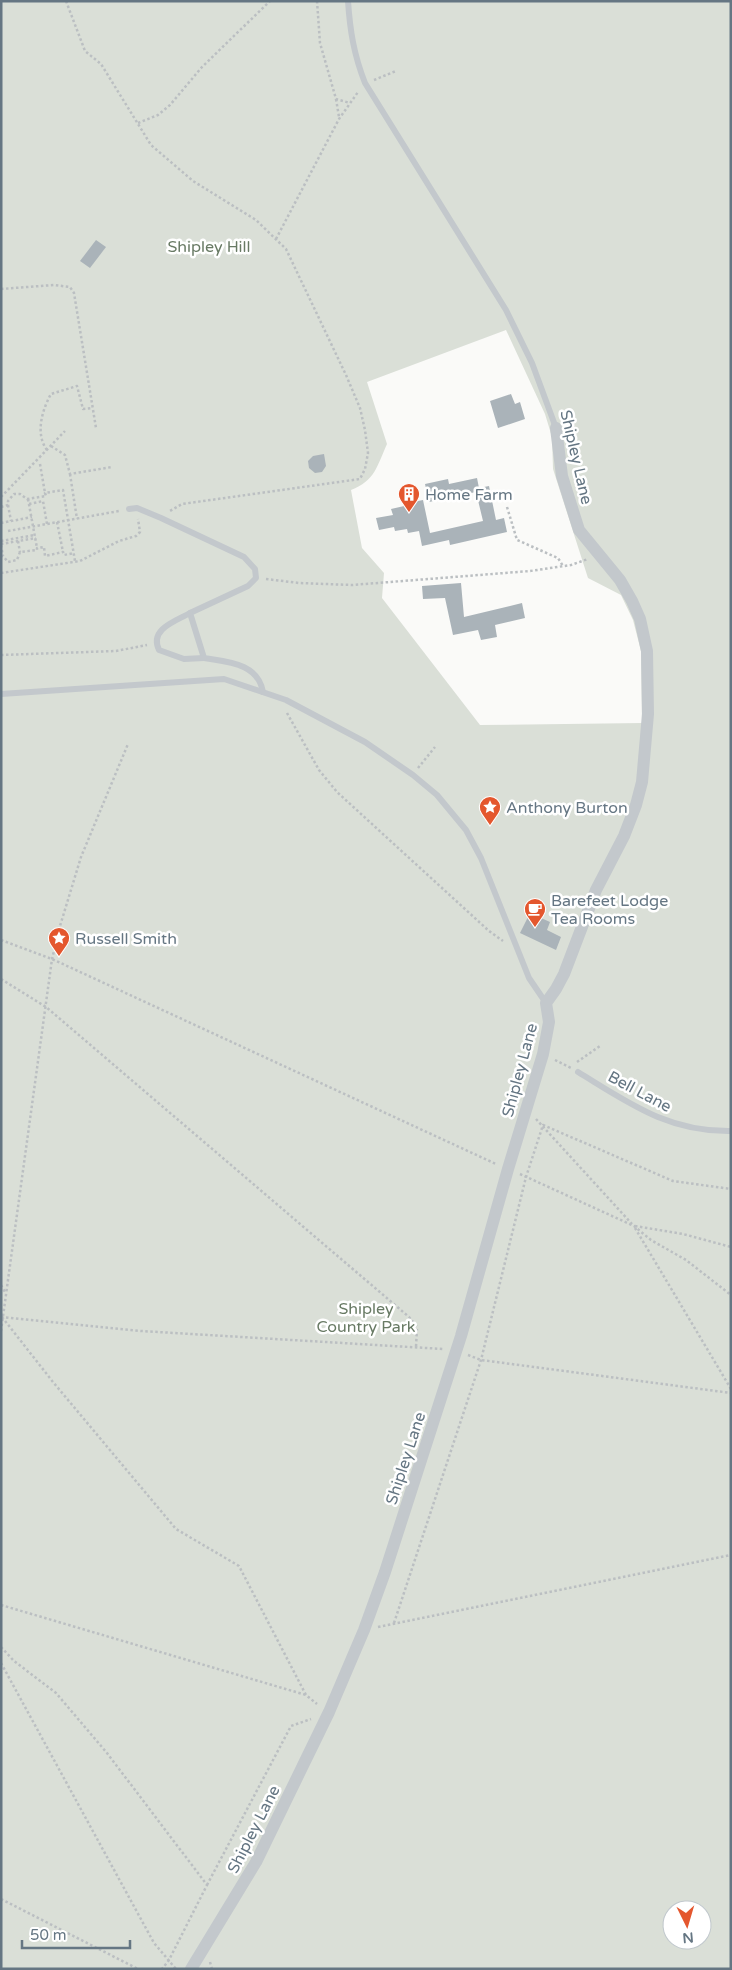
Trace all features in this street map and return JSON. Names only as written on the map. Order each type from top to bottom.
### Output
[{"type":"street","name":"Shipley Lane","points":[[191,1969],[256,1862],[329,1712],[364,1630],[385,1572],[457,1350],[508,1169],[543,1054],[549,1022],[546,1003],[556,990],[564,974],[596,890],[624,836],[636,805],[642,782],[648,714],[647,651],[640,620],[620,580],[579,530],[562,476],[556,428]]},
{"type":"lane","name":"Shipley Lane","points":[[348,1],[355,58],[365,83],[506,310],[532,363],[556,428]]},
{"type":"lane","points":[[129,509],[137,508],[161,518],[244,557],[255,569],[256,578],[248,586],[190,613],[161,630],[155,638],[159,650],[184,659],[204,658],[235,663],[257,674],[261,681],[263,692]]},
{"type":"lane","points":[[190,613],[204,658]]},
{"type":"lane","points":[[1,694],[224,679],[278,697],[365,742],[413,775],[437,795],[466,830],[482,858],[529,978],[546,1003]]},
{"type":"lane","name":"Bell Lane","points":[[578,1072],[647,1114],[679,1126],[710,1132],[731,1131]]},
{"type":"path","points":[[66,1],[85,51],[101,64],[151,146],[193,181],[256,220],[286,249],[346,375],[360,408],[365,430],[368,453],[365,469],[360,479],[182,504],[161,518]]},
{"type":"path","points":[[138,123],[158,115],[170,105],[202,67],[270,1]]},
{"type":"path","points":[[317,1],[320,42],[336,99],[339,118]]},
{"type":"path","points":[[276,238],[339,118],[365,83],[396,71]]},
{"type":"path","points":[[336,99],[350,103]]},
{"type":"path","points":[[1,289],[70,287],[74,293],[96,428]]},
{"type":"path","points":[[88,384],[93,384]]},
{"type":"path","points":[[47,450],[42,443],[40,433],[41,419],[51,394],[77,386],[83,409],[92,408]]},
{"type":"path","points":[[1,497],[65,431]]},
{"type":"path","points":[[51,446],[65,455],[70,474],[76,519]]},
{"type":"path","points":[[11,521],[8,501],[14,494],[20,494],[28,499],[46,496],[40,464]]},
{"type":"path","points":[[70,474],[112,467]]},
{"type":"path","points":[[45,493],[62,490],[75,562]]},
{"type":"path","points":[[28,499],[37,548]]},
{"type":"path","points":[[29,504],[43,501],[47,524]]},
{"type":"path","points":[[1,507],[8,505]]},
{"type":"path","points":[[507,507],[517,540],[558,558],[563,566]]},
{"type":"path","points":[[1,573],[75,562],[136,536],[140,532],[137,508]]},
{"type":"path","points":[[8,531],[119,511]]},
{"type":"path","points":[[1,522],[32,517]]},
{"type":"path","points":[[58,522],[63,552]]},
{"type":"path","points":[[1,543],[35,536]]},
{"type":"path","points":[[1,543],[35,536]]},
{"type":"path","points":[[1,543],[2,556],[8,562],[17,560],[20,552],[18,541]]},
{"type":"path","points":[[20,552],[37,550],[37,548],[44,547],[46,556],[63,552],[64,555],[74,553]]},
{"type":"path","points":[[256,578],[299,583],[352,584],[530,571],[563,566],[599,556]]},
{"type":"path","points":[[1,655],[116,651],[156,644]]},
{"type":"path","points":[[278,697],[319,770],[337,792],[489,931],[519,952]]},
{"type":"path","points":[[1,1331],[52,959],[81,857],[128,744]]},
{"type":"path","points":[[413,775],[435,747]]},
{"type":"path","points":[[1,940],[52,959],[634,1226],[682,1234],[731,1248]]},
{"type":"path","points":[[1,979],[46,1007],[410,1317],[417,1328],[416,1347]]},
{"type":"path","points":[[569,1067],[600,1046]]},
{"type":"path","points":[[543,1054],[578,1072]]},
{"type":"path","points":[[526,1108],[634,1226],[651,1240],[686,1260],[731,1295]]},
{"type":"path","points":[[394,1623],[481,1360],[526,1177],[542,1125]]},
{"type":"path","points":[[542,1125],[673,1181],[731,1189]]},
{"type":"path","points":[[634,1226],[731,1389]]},
{"type":"path","points":[[1,1285],[5,1294]]},
{"type":"path","points":[[2,1317],[141,1331],[457,1350],[481,1360],[731,1393]]},
{"type":"path","points":[[2,1317],[53,1382],[176,1529],[239,1566],[306,1695]]},
{"type":"path","points":[[364,1630],[731,1555]]},
{"type":"path","points":[[1,1605],[306,1695],[329,1712]]},
{"type":"path","points":[[1,1647],[14,1661],[56,1693],[107,1752],[207,1885]]},
{"type":"path","points":[[1,1663],[154,1943],[176,1969]]},
{"type":"path","points":[[162,1969],[169,1960],[291,1726],[329,1712]]},
{"type":"path","points":[[1,1899],[138,1969]]},
{"type":"green space","name":"Shipley Country Park","points":[[1,1],[731,1],[731,1969],[1,1969]],"holes":[[[506,330],[545,414],[552,437],[553,469],[588,578],[621,595],[633,620],[641,651],[642,723],[480,725],[382,598],[384,573],[362,548],[351,490],[365,482],[374,472],[387,444],[367,382]]]},
{"type":"building","points":[[96,240],[106,247],[90,268],[80,261]]},
{"type":"building","points":[[511,394],[515,404],[520,402],[525,419],[498,428],[490,401]]},
{"type":"building","points":[[324,454],[326,466],[322,472],[315,473],[309,468],[308,461],[313,456]]},
{"type":"building","name":"Home Farm","points":[[477,478],[479,488],[489,486],[496,520],[504,518],[507,532],[450,545],[449,540],[422,546],[419,531],[408,533],[407,529],[395,531],[394,527],[379,530],[376,518],[393,515],[391,509],[423,500],[430,533],[483,521],[476,492],[429,502],[425,484],[448,479],[449,484]]},
{"type":"building","points":[[461,583],[464,617],[522,603],[525,618],[495,625],[497,637],[481,640],[478,630],[453,635],[445,598],[423,599],[422,586]]},
{"type":"building","name":"Barefeet Lodge Tea Rooms","points":[[530,913],[550,922],[547,930],[561,937],[556,950],[520,933]]},
{"type":"place","name":"Home Farm","points":[[409,513]]},
{"type":"place","name":"Anthony Burton","points":[[490,826]]},
{"type":"place","name":"Barefeet Lodge Tea Rooms","points":[[535,928]]},
{"type":"place","name":"Russell Smith","points":[[59,957]]},
{"type":"park label","name":"Shipley Hill","points":[[209,246]]}]
